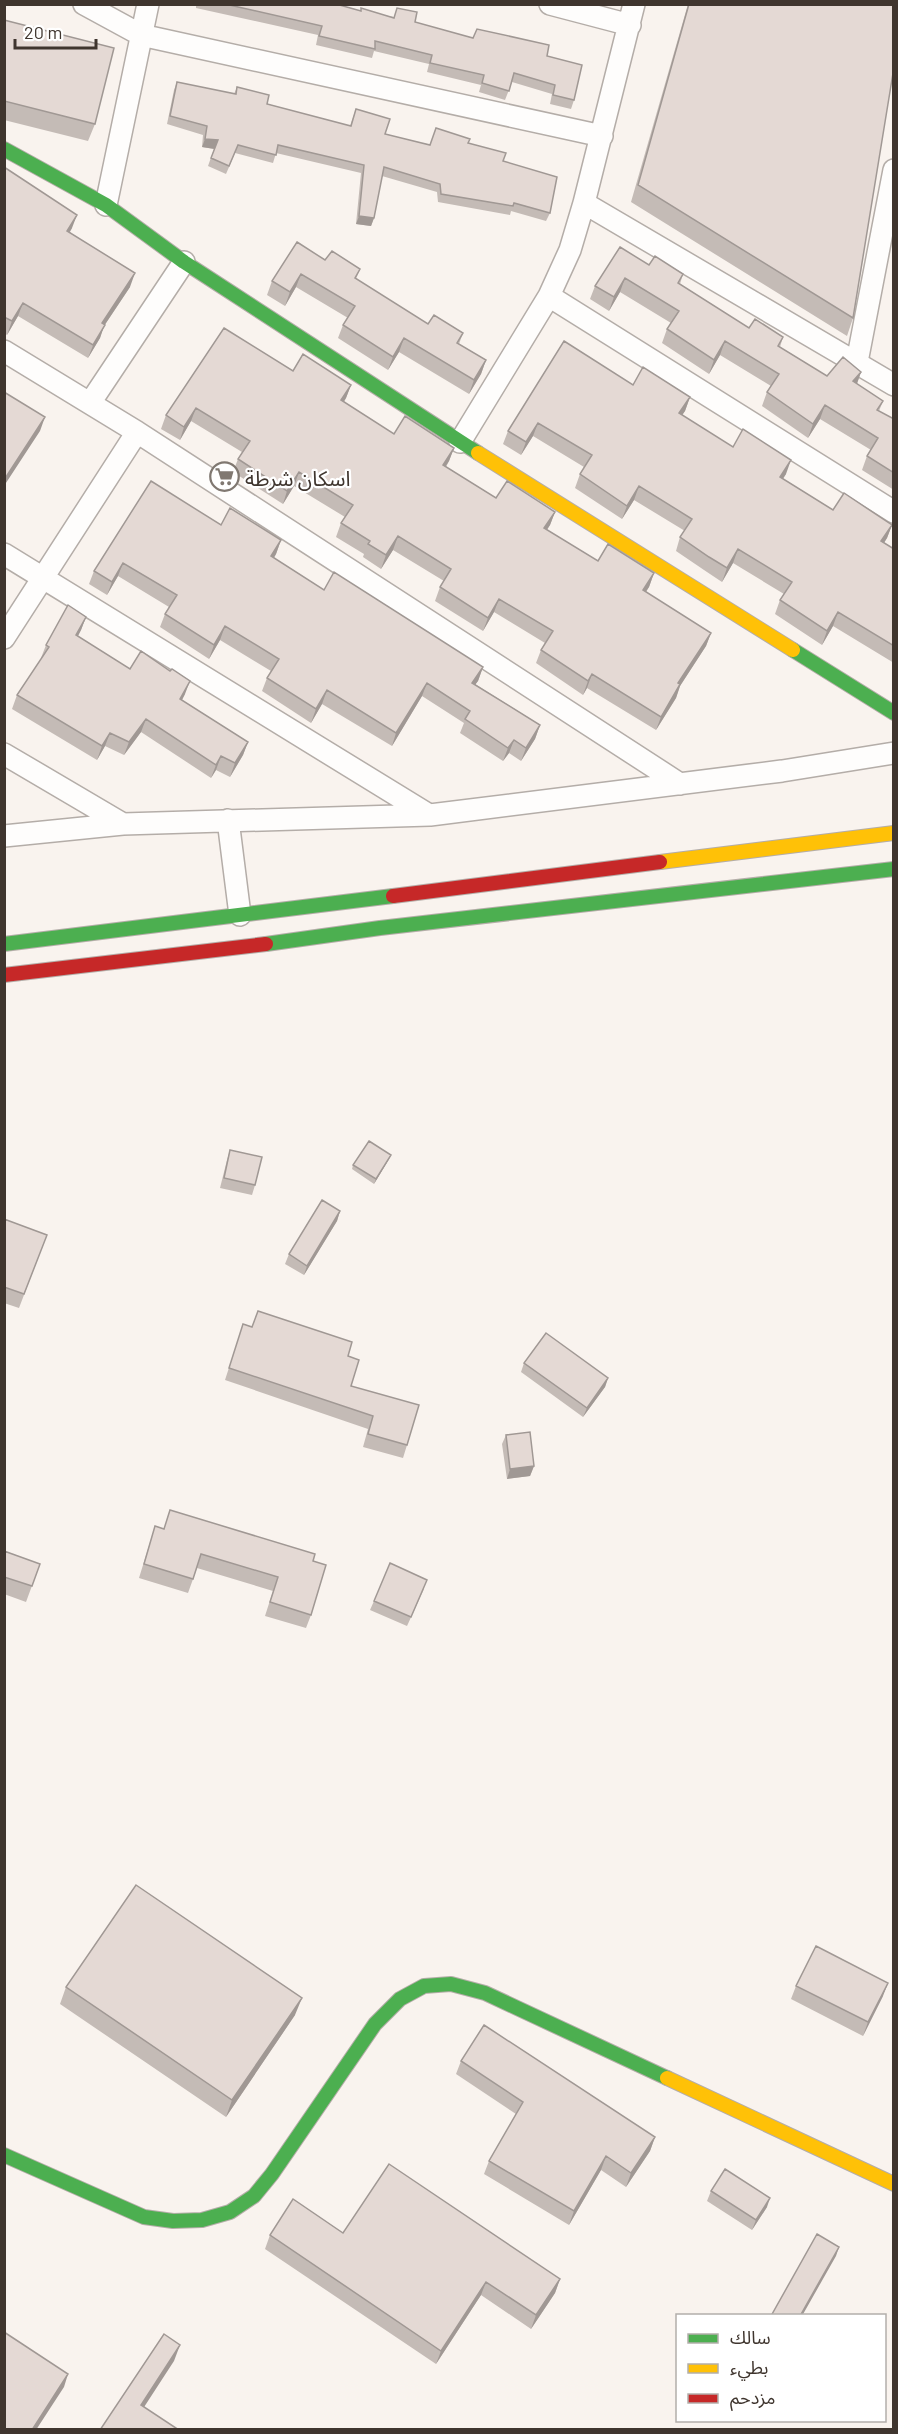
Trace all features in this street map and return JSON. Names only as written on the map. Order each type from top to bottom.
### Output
[{"type":"main road","points":[[4,148],[106,205],[184,262],[460,442],[894,713]]},
{"type":"main road","points":[[4,944],[894,833]]},
{"type":"main road","points":[[4,975],[380,928],[894,869]]},
{"type":"main road","points":[[4,2155],[144,2217],[168,2223],[201,2222],[231,2211],[253,2197],[272,2174],[375,2024],[394,2002],[415,1988],[436,1984],[460,1984],[485,1993],[894,2184]]},
{"type":"street","points":[[84,4],[141,35],[602,136]]},
{"type":"street","points":[[106,205],[148,4]]},
{"type":"street","points":[[550,4],[630,25]]},
{"type":"street","points":[[460,442],[549,296],[570,250],[602,136],[634,4]]},
{"type":"street","points":[[857,362],[894,170]]},
{"type":"street","points":[[584,203],[894,385]]},
{"type":"street","points":[[90,404],[184,262]]},
{"type":"street","points":[[549,296],[894,512]]},
{"type":"street","points":[[4,351],[136,432],[680,784]]},
{"type":"street","points":[[4,638],[136,432]]},
{"type":"street","points":[[4,554],[430,815]]},
{"type":"street","points":[[4,836],[123,824],[430,815],[782,771],[894,753]]},
{"type":"street","points":[[4,754],[123,824]]},
{"type":"street","points":[[228,820],[240,915]]},
{"type":"building","points":[[225,4],[336,4],[361,11],[361,8],[394,18],[397,8],[417,12],[415,22],[473,38],[477,29],[549,45],[547,56],[582,65],[574,100],[553,95],[555,85],[514,73],[509,91],[482,83],[484,75],[430,63],[432,55],[375,41],[375,49],[319,36],[322,26]]},
{"type":"building","points":[[689,4],[894,4],[894,67],[853,318],[638,185]]},
{"type":"building","points":[[4,20],[114,48],[95,124],[4,101]]},
{"type":"building","points":[[177,82],[236,94],[237,87],[269,95],[267,104],[351,126],[356,109],[390,119],[385,134],[430,145],[436,128],[470,139],[468,143],[506,153],[503,161],[557,177],[550,213],[514,203],[513,206],[441,194],[440,184],[384,167],[374,218],[359,216],[364,165],[278,145],[276,155],[238,145],[229,166],[211,158],[218,140],[205,139],[207,126],[170,116]]},
{"type":"building","points":[[4,167],[77,215],[67,231],[135,273],[102,323],[105,325],[93,345],[23,303],[12,321],[4,317]]},
{"type":"building","points":[[297,242],[325,260],[332,251],[360,269],[355,278],[428,324],[434,315],[463,333],[457,343],[486,360],[474,380],[404,338],[393,357],[343,325],[355,306],[301,274],[290,292],[272,281]]},
{"type":"building","points":[[620,247],[649,265],[655,256],[683,274],[678,283],[749,328],[755,319],[783,337],[778,346],[827,376],[843,357],[861,372],[853,381],[883,401],[877,410],[894,419],[894,473],[867,456],[878,438],[825,405],[813,424],[767,392],[779,374],[725,341],[714,360],[667,329],[679,311],[625,278],[614,297],[595,286]]},
{"type":"building","points":[[224,328],[293,371],[303,354],[351,385],[341,400],[394,434],[405,416],[454,448],[443,465],[496,498],[507,481],[555,512],[544,528],[598,561],[608,544],[654,573],[643,590],[711,633],[678,683],[680,684],[661,717],[592,674],[588,681],[541,650],[553,631],[499,599],[488,618],[440,587],[451,569],[398,536],[386,555],[368,544],[370,541],[341,523],[353,505],[299,472],[287,491],[238,459],[250,441],[196,408],[184,427],[166,415]]},
{"type":"building","points":[[564,341],[633,385],[643,367],[690,397],[679,413],[733,447],[743,429],[791,460],[780,477],[833,510],[844,493],[892,525],[881,541],[894,549],[894,646],[838,612],[827,631],[780,600],[792,582],[738,549],[727,568],[709,557],[680,537],[692,519],[639,486],[627,506],[580,474],[592,455],[538,423],[526,442],[508,431]]},
{"type":"building","points":[[4,392],[45,417],[4,480]]},
{"type":"building","points":[[151,481],[221,525],[230,508],[281,540],[271,556],[324,590],[334,572],[483,667],[472,683],[540,725],[526,748],[514,740],[508,748],[465,719],[470,711],[427,683],[396,733],[327,690],[316,709],[267,678],[279,659],[225,626],[214,645],[165,614],[177,595],[123,563],[112,582],[94,571]]},
{"type":"building","points":[[68,605],[86,617],[76,635],[130,669],[141,651],[170,671],[172,669],[190,681],[180,699],[248,742],[235,763],[221,756],[216,765],[146,719],[129,742],[110,733],[102,746],[17,695],[49,647],[46,645]]},
{"type":"building","points":[[369,1141],[391,1155],[376,1179],[353,1165]]},
{"type":"building","points":[[230,1150],[262,1157],[255,1185],[224,1178]]},
{"type":"building","points":[[322,1200],[340,1211],[307,1266],[289,1254]]},
{"type":"building","points":[[4,1219],[47,1235],[24,1294],[4,1287]]},
{"type":"building","points":[[258,1311],[352,1342],[348,1356],[359,1360],[351,1386],[419,1405],[407,1445],[368,1434],[373,1416],[229,1368],[243,1324],[252,1327]]},
{"type":"building","points":[[546,1333],[608,1378],[587,1408],[524,1363]]},
{"type":"building","points":[[530,1432],[534,1466],[510,1469],[506,1435]]},
{"type":"building","points":[[170,1510],[315,1554],[313,1561],[326,1565],[311,1615],[270,1602],[278,1577],[201,1554],[193,1579],[144,1564],[155,1526],[164,1529]]},
{"type":"building","points":[[4,1551],[40,1564],[32,1586],[4,1577]]},
{"type":"building","points":[[390,1563],[427,1580],[411,1617],[374,1601]]},
{"type":"building","points":[[136,1885],[302,1998],[232,2100],[66,1987]]},
{"type":"building","points":[[816,1946],[888,1983],[868,2022],[796,1986]]},
{"type":"building","points":[[484,2025],[655,2137],[631,2173],[606,2156],[574,2211],[489,2161],[523,2102],[461,2061]]},
{"type":"building","points":[[389,2164],[560,2279],[536,2315],[486,2282],[441,2351],[270,2235],[293,2199],[343,2233]]},
{"type":"building","points":[[725,2169],[770,2198],[756,2220],[711,2191]]},
{"type":"building","points":[[817,2234],[839,2247],[801,2314],[772,2314]]},
{"type":"building","points":[[4,2332],[68,2374],[32,2430],[4,2430]]},
{"type":"building","points":[[164,2334],[180,2345],[141,2405],[179,2430],[100,2430]]},
{"type":"traffic: fast","points":[[4,149],[106,205],[184,262],[478,453]]},
{"type":"traffic: fast","points":[[793,650],[894,713]]},
{"type":"traffic: fast","points":[[266,944],[380,928],[894,869]]},
{"type":"traffic: fast","points":[[4,944],[393,896]]},
{"type":"traffic: fast","points":[[4,2155],[144,2217],[173,2221],[202,2220],[230,2212],[254,2196],[272,2174],[375,2024],[400,1999],[424,1986],[451,1984],[485,1993],[667,2078]]},
{"type":"traffic: slow","points":[[478,453],[793,650]]},
{"type":"traffic: slow","points":[[660,862],[894,833]]},
{"type":"traffic: slow","points":[[667,2078],[894,2184]]},
{"type":"traffic: jam","points":[[393,896],[660,862]]},
{"type":"traffic: jam","points":[[4,975],[266,944]]},
{"type":"place","name":"اسكان شرطة","points":[[224,477]]}]
